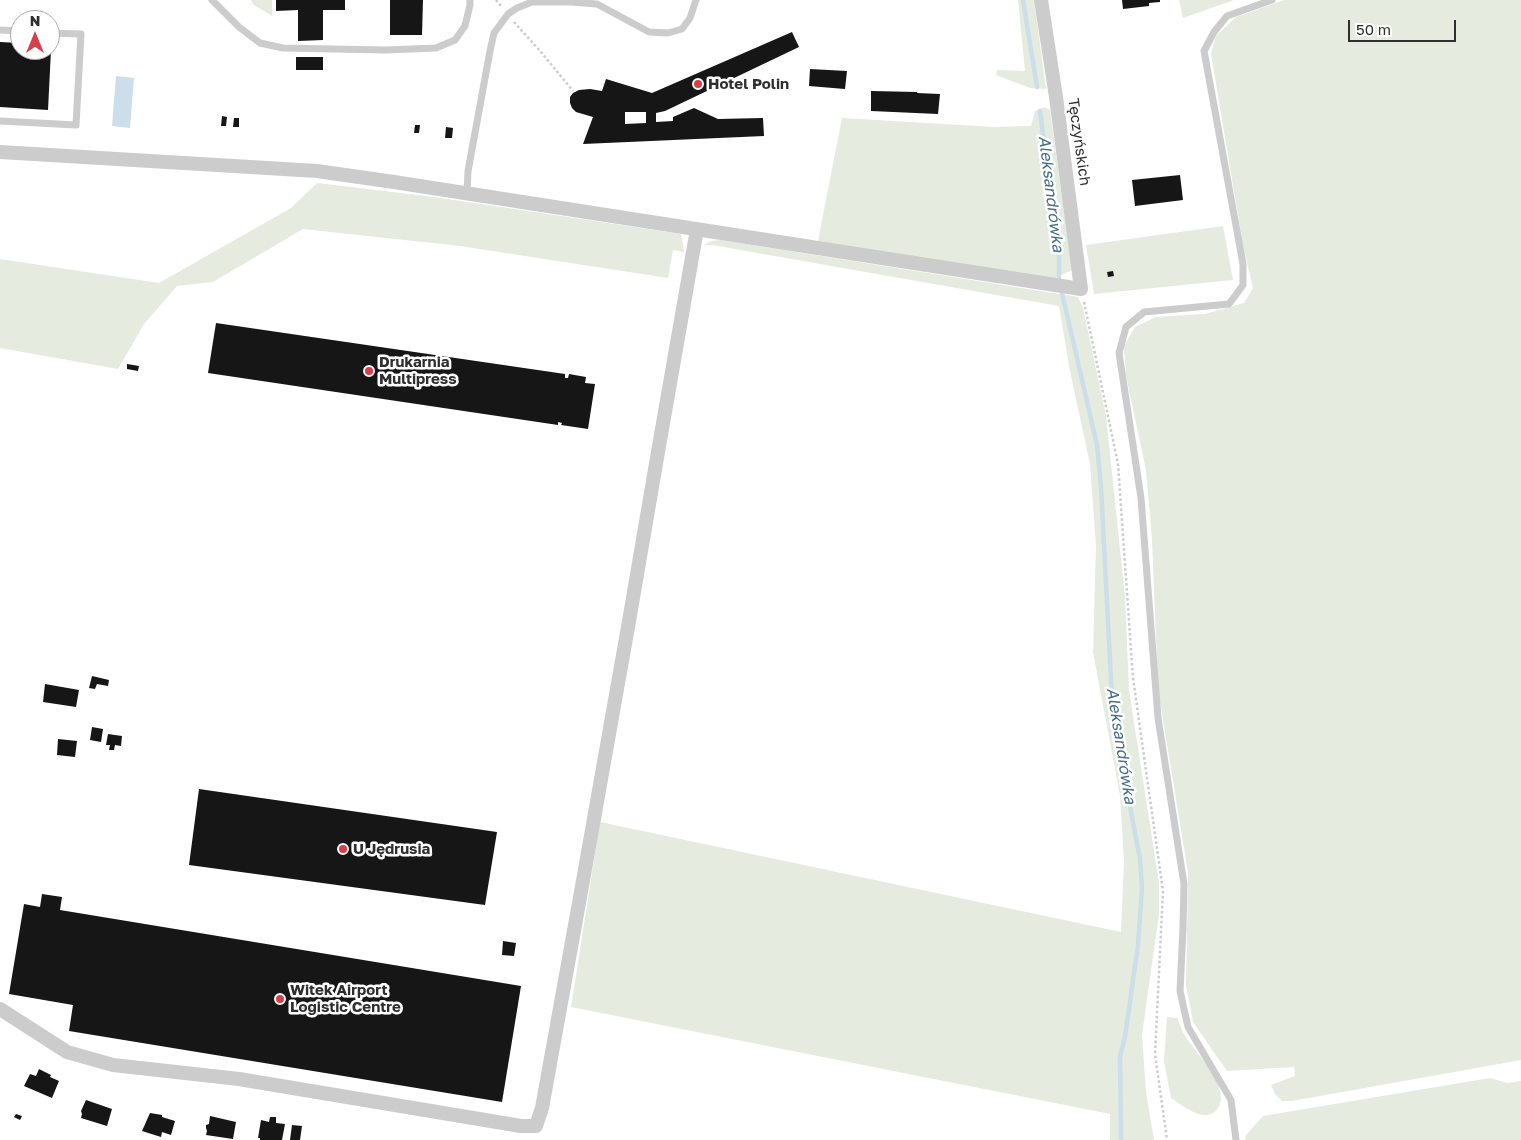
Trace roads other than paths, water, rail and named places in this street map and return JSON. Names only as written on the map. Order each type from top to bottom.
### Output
[{"type":"street","name":"Tęczyńskich","points":[[697,229],[1081,289],[1060,126],[1041,0]]},
{"type":"street","points":[[0,152],[317,171],[697,229],[577,914],[542,1108],[536,1126],[521,1126],[239,1079],[113,1065],[68,1052],[0,1009]]},
{"type":"lane","points":[[212,0],[239,27],[260,43],[283,48],[385,50],[436,48],[454,40],[464,26],[470,0]]},
{"type":"lane","points":[[467,193],[468,171],[494,33],[508,14],[532,2],[597,4],[649,32],[668,33],[682,29],[690,18],[696,0]]},
{"type":"lane","points":[[1236,1140],[1231,1100],[1188,1026],[1180,991],[1184,884],[1158,718],[1141,498],[1120,353],[1126,327],[1144,312],[1229,304],[1243,285],[1243,264],[1204,51],[1214,32],[1227,16],[1272,0]]},
{"type":"lane","points":[[0,121],[76,125],[82,34],[60,33]]},
{"type":"water","points":[[116,76],[134,78],[130,128],[112,126]]},
{"type":"waterway","name":"Aleksandrówka","points":[[1023,0],[1037,87]]},
{"type":"waterway","name":"Aleksandrówka","points":[[1040,111],[1059,258],[1059,278]]},
{"type":"waterway","name":"Aleksandrówka","points":[[1062,293],[1097,445],[1101,487],[1113,718],[1140,859],[1142,888],[1138,945],[1125,1037],[1120,1056],[1121,1140]]},
{"type":"place","name":"Hotel Polin","points":[[698,84]]},
{"type":"place","name":"Drukarnia Multipress","points":[[369,371]]},
{"type":"place","name":"U Jędrusia","points":[[343,849]]},
{"type":"place","name":"Witek Airport Logistic Centre","points":[[280,999]]}]
